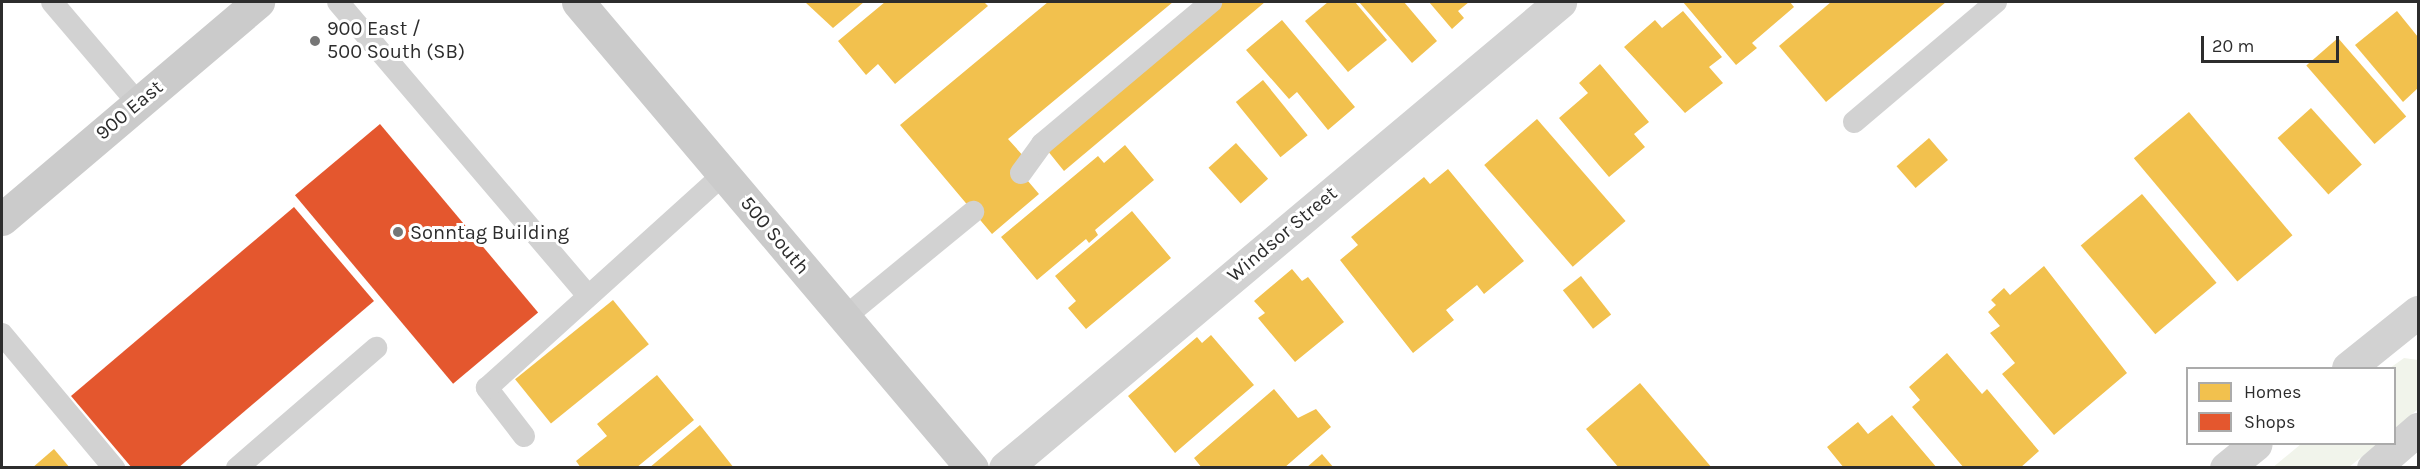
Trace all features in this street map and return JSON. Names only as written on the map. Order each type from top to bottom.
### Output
[{"type":"street","name":"900 East","points":[[2,219],[258,2]]},
{"type":"street","name":"500 South","points":[[578,2],[972,468]]},
{"type":"street","name":"Windsor Street","points":[[1005,468],[1560,2]]},
{"type":"street","points":[[2351,367],[2417,315]]},
{"type":"street","points":[[2373,468],[2418,429]]},
{"type":"street","points":[[2226,468],[2255,445]]},
{"type":"lane","points":[[52,2],[138,103]]},
{"type":"lane","points":[[338,2],[588,296]]},
{"type":"lane","points":[[1021,173],[1042,144],[1211,2]]},
{"type":"lane","points":[[1854,122],[1996,2]]},
{"type":"lane","points":[[524,436],[487,388],[724,174]]},
{"type":"lane","points":[[845,317],[973,212]]},
{"type":"lane","points":[[2,334],[114,468]]},
{"type":"lane","points":[[237,468],[376,348]]},
{"type":"shaded area","points":[[2404,358],[2418,360],[2418,409],[2396,428],[2396,367],[2391,367]]},
{"type":"shaded area","points":[[2300,445],[2377,445],[2349,467],[2272,468]]},
{"type":"building: Homes","points":[[805,2],[864,2],[833,28]]},
{"type":"building: Homes","points":[[885,2],[984,2],[988,6],[895,84],[878,64],[866,75],[838,41]]},
{"type":"building: Homes","points":[[1048,2],[1173,2],[1008,139],[1026,159],[1016,167],[1039,194],[992,234],[900,125]]},
{"type":"building: Homes","points":[[1222,2],[1265,2],[1064,171],[1047,150]]},
{"type":"building: Homes","points":[[1328,2],[1355,2],[1387,40],[1348,72],[1305,21]]},
{"type":"building: Homes","points":[[1359,2],[1404,2],[1437,41],[1412,63]]},
{"type":"building: Homes","points":[[1429,2],[1469,2],[1458,11],[1464,18],[1452,29]]},
{"type":"building: Homes","points":[[1683,2],[1790,2],[1794,7],[1752,43],[1757,48],[1736,65]]},
{"type":"building: Homes","points":[[1831,2],[1946,2],[1826,102],[1779,46]]},
{"type":"building: Homes","points":[[1683,11],[1722,57],[1709,67],[1723,83],[1685,113],[1624,47],[1655,20],[1662,28]]},
{"type":"building: Homes","points":[[2397,11],[2418,37],[2418,88],[2403,102],[2355,45]]},
{"type":"building: Homes","points":[[1282,20],[1355,107],[1328,130],[1297,92],[1289,99],[1246,50]]},
{"type":"building: Homes","points":[[2338,38],[2406,116],[2375,144],[2306,66]]},
{"type":"building: Homes","points":[[1600,64],[1649,122],[1634,134],[1645,147],[1609,177],[1559,118],[1588,93],[1579,83]]},
{"type":"building: Homes","points":[[1263,80],[1308,135],[1280,157],[1236,102]]},
{"type":"building: Homes","points":[[2311,108],[2362,164],[2328,195],[2278,138]]},
{"type":"building: Homes","points":[[2189,112],[2292,235],[2237,282],[2134,158]]},
{"type":"building: Homes","points":[[1537,119],[1626,221],[1573,267],[1484,165]]},
{"type":"building: Homes","points":[[1929,138],[1948,160],[1916,188],[1897,166]]},
{"type":"building: Homes","points":[[1236,143],[1268,179],[1241,203],[1209,168]]},
{"type":"building: Homes","points":[[1125,145],[1154,180],[1095,230],[1098,235],[1089,243],[1086,239],[1037,280],[1001,237],[1098,156],[1104,163]]},
{"type":"building: Homes","points":[[1448,169],[1524,261],[1484,294],[1477,285],[1446,310],[1454,320],[1413,353],[1340,260],[1358,245],[1351,237],[1424,177],[1430,184]]},
{"type":"building: Homes","points":[[2142,194],[2217,283],[2155,334],[2081,245]]},
{"type":"building: Homes","points":[[1132,211],[1171,258],[1086,329],[1068,308],[1076,301],[1055,276]]},
{"type":"building: Homes","points":[[2044,266],[2127,373],[2054,435],[2002,374],[2015,363],[1990,333],[2000,326],[1988,312],[1996,305],[1991,300],[2004,288],[2010,295]]},
{"type":"building: Homes","points":[[1292,269],[1302,281],[1308,277],[1344,322],[1295,362],[1258,318],[1265,313],[1254,301]]},
{"type":"building: Homes","points":[[1581,276],[1611,315],[1593,329],[1563,290]]},
{"type":"building: Homes","points":[[613,300],[649,344],[551,424],[515,379]]},
{"type":"building: Homes","points":[[1211,335],[1254,385],[1175,453],[1128,396],[1197,337],[1202,343]]},
{"type":"building: Homes","points":[[1947,353],[1982,394],[1987,389],[2039,451],[2020,468],[1964,468],[1912,407],[1920,400],[1909,387]]},
{"type":"building: Homes","points":[[657,375],[694,420],[636,468],[581,468],[576,461],[607,436],[597,424]]},
{"type":"building: Homes","points":[[1640,383],[1712,468],[1619,468],[1586,429]]},
{"type":"building: Homes","points":[[1274,389],[1298,418],[1316,409],[1331,427],[1284,468],[1202,468],[1194,458]]},
{"type":"building: Homes","points":[[1892,415],[1937,468],[1844,468],[1827,447],[1858,422],[1868,434]]},
{"type":"building: Homes","points":[[700,425],[734,468],[649,468]]},
{"type":"building: Homes","points":[[54,449],[70,468],[32,468]]},
{"type":"building: Homes","points":[[1322,454],[1334,468],[1306,468]]},
{"type":"building: Shops","name":"Sonntag Building","points":[[380,124],[538,312],[453,384],[295,195]]},
{"type":"building: Shops","points":[[294,207],[374,301],[178,468],[132,468],[71,396]]},
{"type":"place","name":"900 East / 500 South (SB)","points":[[315,41]]},
{"type":"place","name":"Sonntag Building","points":[[398,232]]}]
